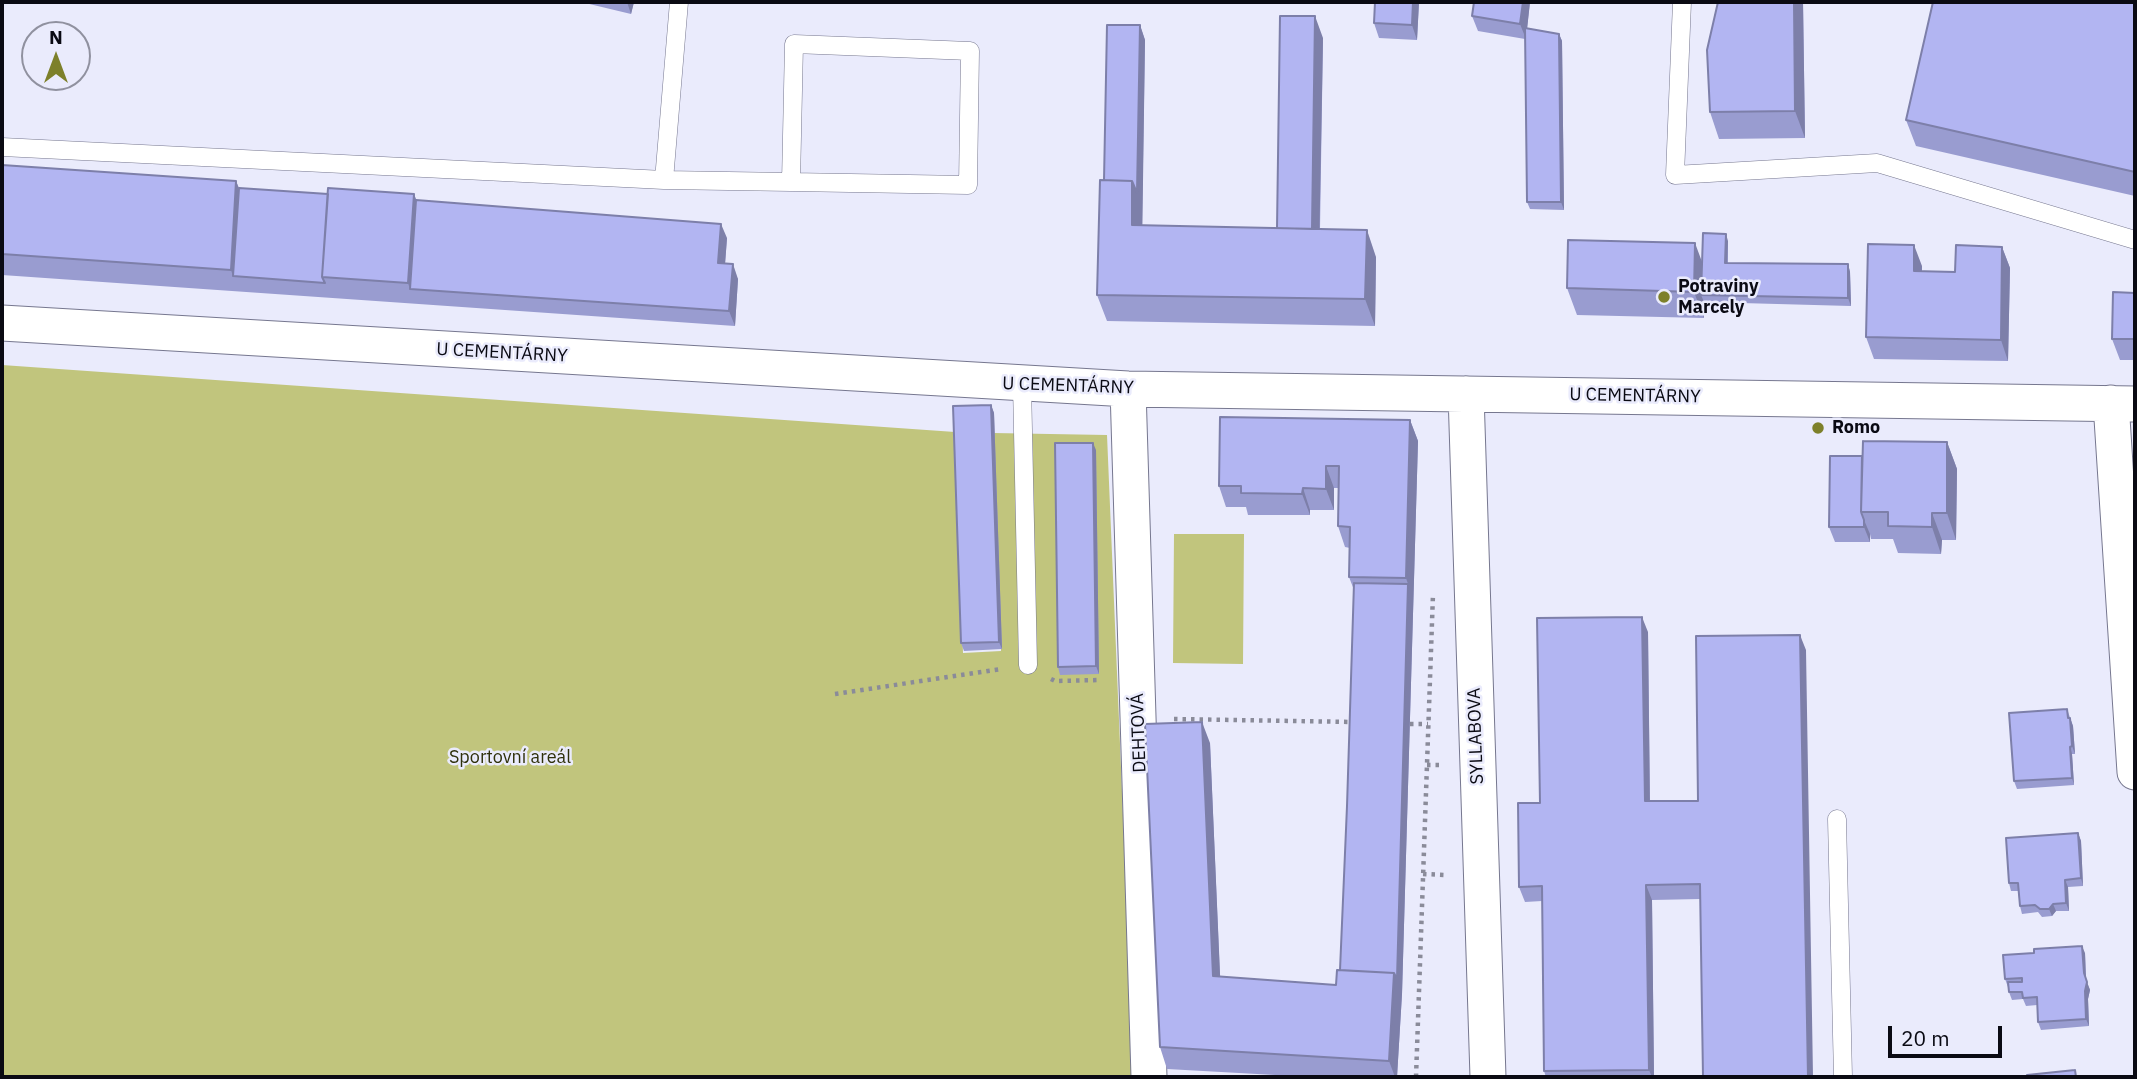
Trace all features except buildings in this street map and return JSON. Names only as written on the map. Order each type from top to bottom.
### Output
[{"type":"street","name":"U CEMENTÁRNY","points":[[2,323],[1128,389],[2123,403]]},
{"type":"street","name":"DEHTOVÁ","points":[[1128,389],[1149,1077]]},
{"type":"street","name":"SYLLABOVA","points":[[1466,394],[1488,1077]]},
{"type":"street","points":[[2123,403],[2135,772]]},
{"type":"lane","points":[[664,180],[679,2]]},
{"type":"lane","points":[[1682,2],[1675,175],[1877,163],[2135,240]]},
{"type":"lane","points":[[2,147],[664,180],[968,185],[970,51],[794,44],[791,182]]},
{"type":"lane","points":[[1022,384],[1028,665]]},
{"type":"lane","points":[[1838,819],[1843,1077]]},
{"type":"path","points":[[1416,1077],[1433,583]]},
{"type":"path","points":[[835,694],[1028,665],[1055,681],[1137,680]]},
{"type":"path","points":[[1138,719],[1356,722]]},
{"type":"path","points":[[1410,724],[1428,724]]},
{"type":"green space","name":"Sportovní areál","points":[[2,365],[955,432],[963,653],[1001,651],[993,433],[1107,435],[1134,1077],[2,1077]]},
{"type":"green space","points":[[1174,534],[1244,534],[1243,664],[1173,663]]},
{"type":"place","name":"Potraviny Marcely","points":[[1664,297]]},
{"type":"place","name":"Romo","points":[[1818,428]]}]
